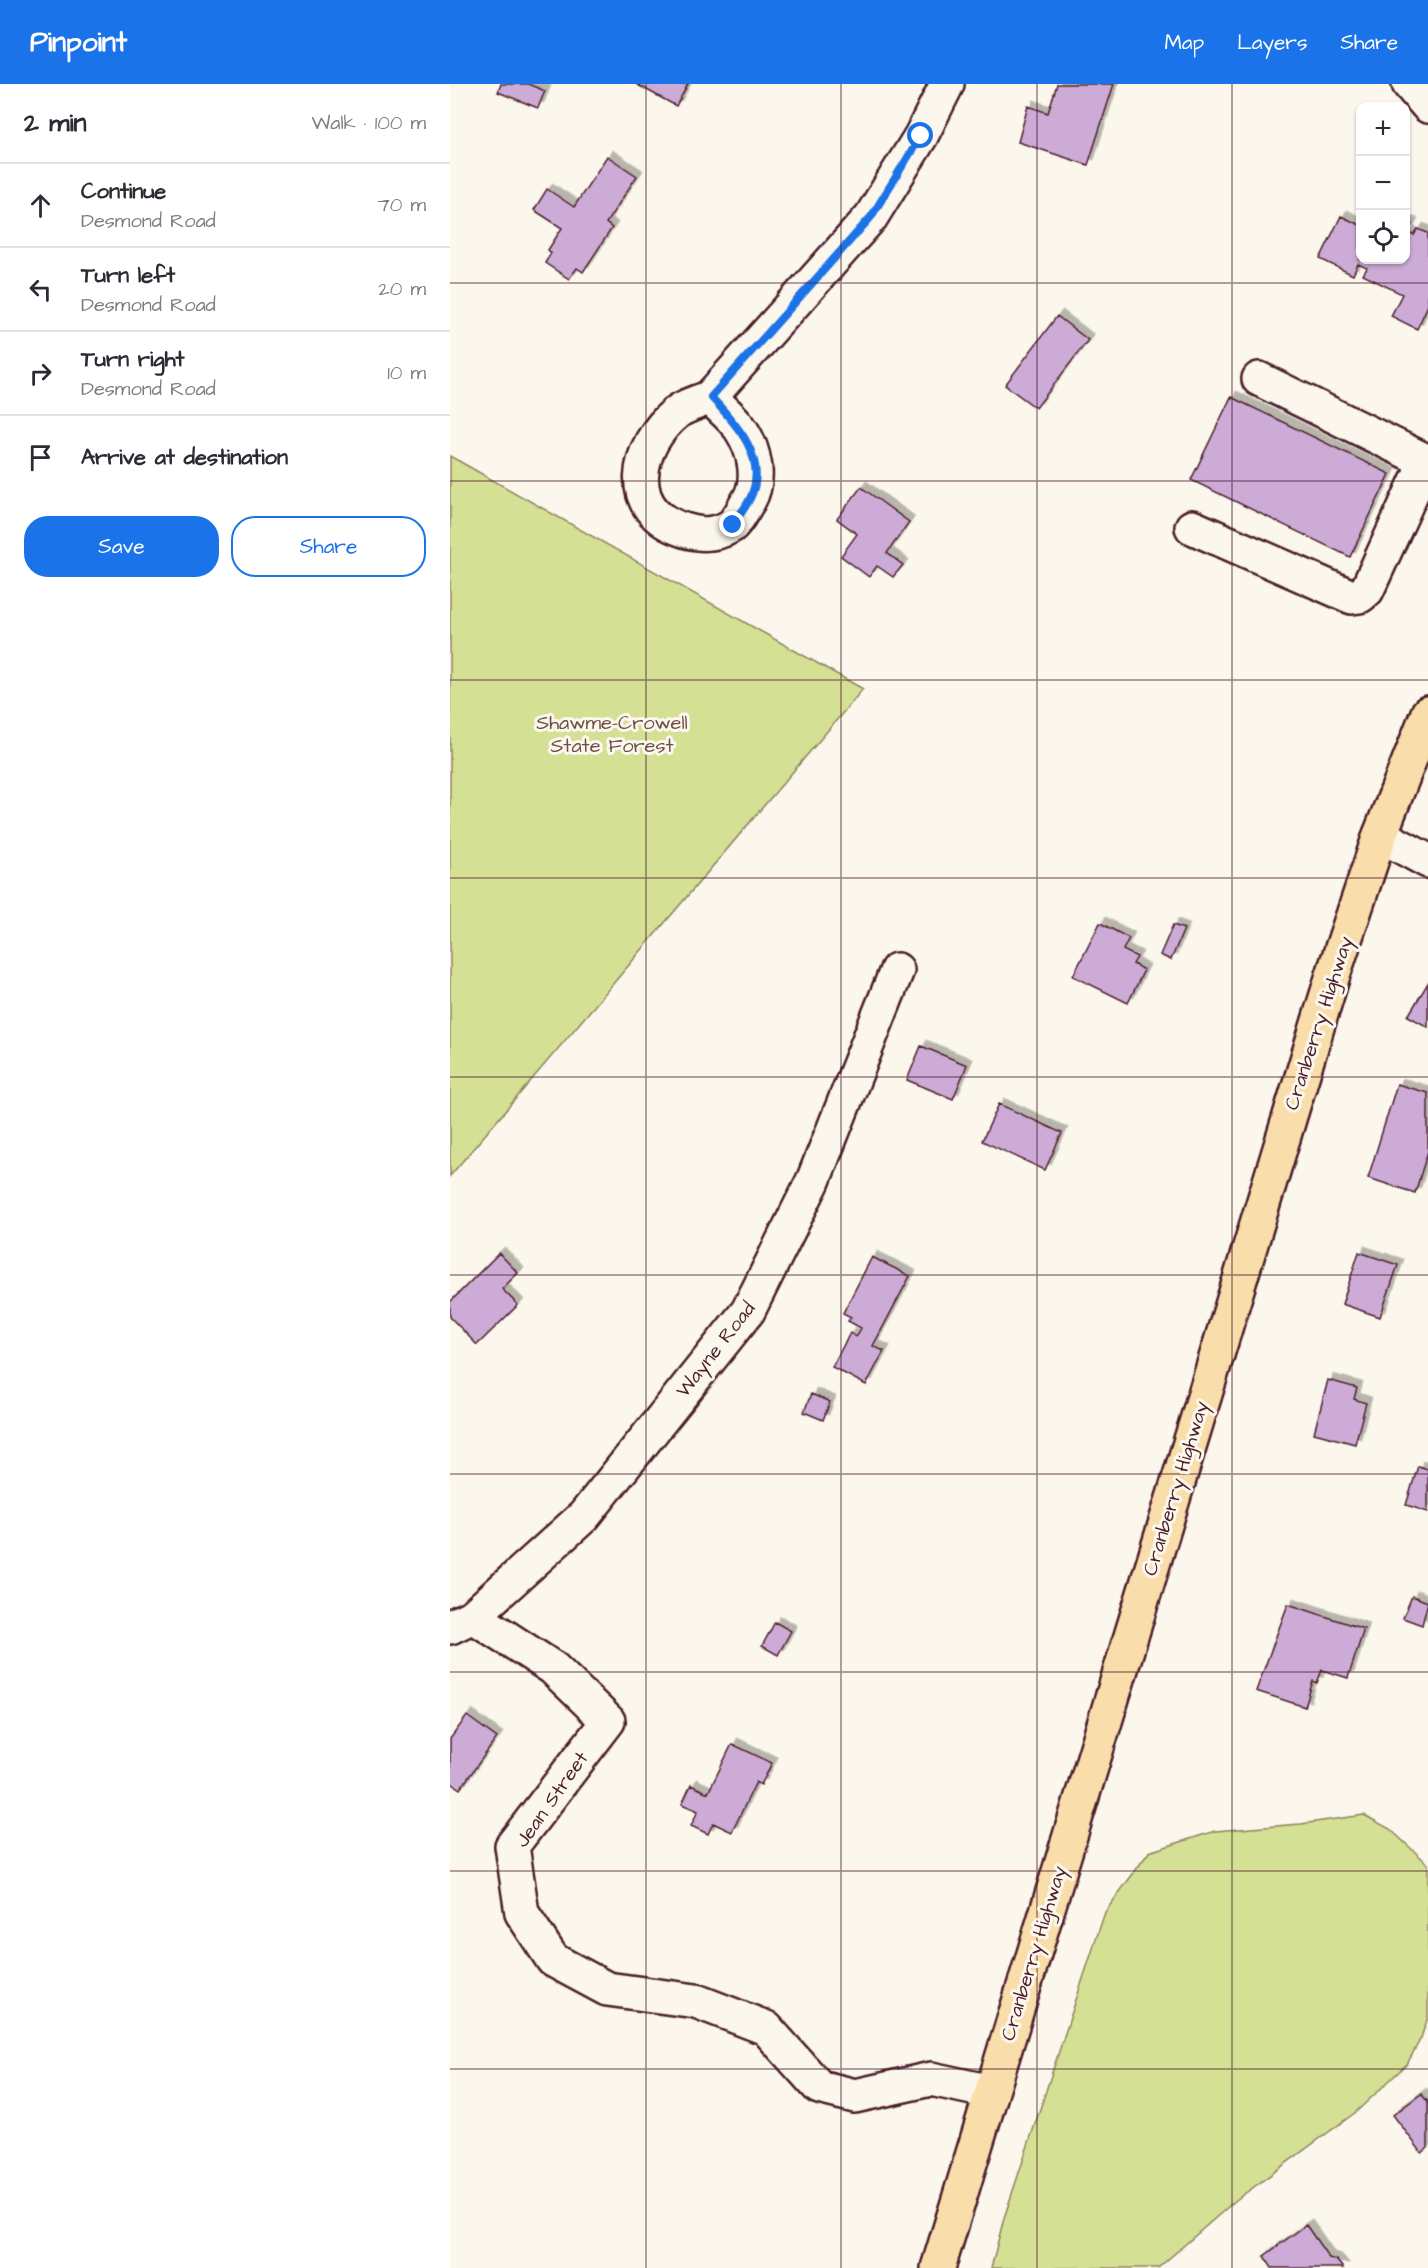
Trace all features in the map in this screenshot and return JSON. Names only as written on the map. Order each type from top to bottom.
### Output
[{"type":"main road","name":"Cranberry Highway","points":[[938,2268],[1299,1082],[1380,835],[1428,713]]},
{"type":"street","points":[[711,397],[871,217],[921,136],[947,84]]},
{"type":"street","points":[[1409,84],[1428,106]]},
{"type":"street","points":[[1192,527],[1352,597],[1360,596],[1367,590],[1427,462],[1259,379]]},
{"type":"street","points":[[1380,835],[1428,861]]},
{"type":"street","name":"Wayne Road","points":[[461,1621],[584,1516],[748,1311],[813,1181],[897,970]]},
{"type":"street","name":"Jean Street","points":[[461,1621],[553,1668],[608,1721],[512,1846],[522,1913],[553,1960],[607,1989],[696,2001],[766,2028],[819,2087],[855,2096],[931,2079],[991,2092]]},
{"type":"green space","name":"Shawme-Crowell State Forest","points":[[450,456],[863,689],[450,1176]]},
{"type":"green space","points":[[1364,1815],[1390,1829],[1428,1864],[1428,2017],[1421,2038],[1407,2064],[1356,2112],[1236,2200],[1158,2268],[991,2268],[1004,2218],[1105,1912],[1149,1852],[1215,1831],[1301,1824]]},
{"type":"building","points":[[501,84],[528,84],[545,91],[538,108],[498,92]]},
{"type":"building","points":[[636,84],[688,84],[676,106]]},
{"type":"building","points":[[1057,84],[1114,84],[1088,165],[1018,142],[1028,106],[1048,113]]},
{"type":"building","points":[[607,156],[637,176],[606,223],[612,228],[583,272],[577,268],[569,279],[545,263],[551,253],[548,250],[562,228],[534,210],[547,189],[574,207]]},
{"type":"building","points":[[1341,216],[1356,223],[1356,264],[1358,264],[1353,275],[1320,259]]},
{"type":"building","points":[[1418,229],[1428,233],[1428,305],[1417,329],[1391,316],[1402,294],[1363,275],[1367,268],[1358,264],[1410,264],[1410,233],[1414,235]]},
{"type":"building","points":[[1057,316],[1088,340],[1036,408],[1005,385]]},
{"type":"building","points":[[1231,397],[1390,474],[1350,557],[1191,480]]},
{"type":"building","points":[[861,487],[909,522],[887,553],[903,565],[893,577],[877,566],[869,577],[841,556],[857,534],[837,519]]},
{"type":"building","points":[[1100,923],[1129,938],[1123,950],[1137,957],[1133,964],[1144,970],[1128,1003],[1073,976]]},
{"type":"building","points":[[1173,925],[1184,929],[1171,960],[1160,955]]},
{"type":"building","points":[[1428,983],[1428,1027],[1408,1016]]},
{"type":"building","points":[[921,1046],[967,1065],[953,1099],[907,1080]]},
{"type":"building","points":[[1397,1084],[1428,1093],[1428,1151],[1415,1193],[1368,1178]]},
{"type":"building","points":[[999,1104],[1062,1133],[1045,1170],[982,1141]]},
{"type":"building","points":[[1359,1252],[1398,1265],[1380,1317],[1342,1304]]},
{"type":"building","points":[[499,1253],[518,1273],[502,1289],[518,1305],[477,1345],[450,1317],[450,1302]]},
{"type":"building","points":[[872,1257],[910,1276],[873,1346],[884,1351],[866,1385],[832,1367],[850,1333],[856,1337],[861,1328],[848,1321],[851,1317],[843,1313]]},
{"type":"building","points":[[1328,1380],[1357,1388],[1354,1399],[1366,1403],[1355,1444],[1314,1433]]},
{"type":"building","points":[[811,1394],[830,1402],[823,1420],[804,1412]]},
{"type":"building","points":[[1418,1466],[1428,1469],[1428,1512],[1406,1505]]},
{"type":"building","points":[[1412,1596],[1428,1602],[1422,1625],[1403,1618]]},
{"type":"building","points":[[1288,1604],[1364,1629],[1348,1678],[1322,1670],[1317,1683],[1313,1681],[1305,1707],[1256,1691]]},
{"type":"building","points":[[775,1622],[791,1631],[778,1655],[762,1646]]},
{"type":"building","points":[[467,1716],[497,1738],[460,1789],[450,1782],[450,1739]]},
{"type":"building","points":[[732,1744],[772,1763],[761,1785],[756,1782],[732,1832],[713,1823],[708,1834],[691,1826],[698,1811],[682,1804],[691,1785],[708,1793]]},
{"type":"building","points":[[1421,2094],[1428,2102],[1428,2148],[1422,2153],[1393,2115]]},
{"type":"building","points":[[1306,2225],[1329,2258],[1336,2260],[1343,2268],[1272,2268],[1264,2256]]},
{"type":"route","points":[[733,525],[753,493],[756,466],[742,430],[711,397],[760,339],[871,217],[921,136]]}]
